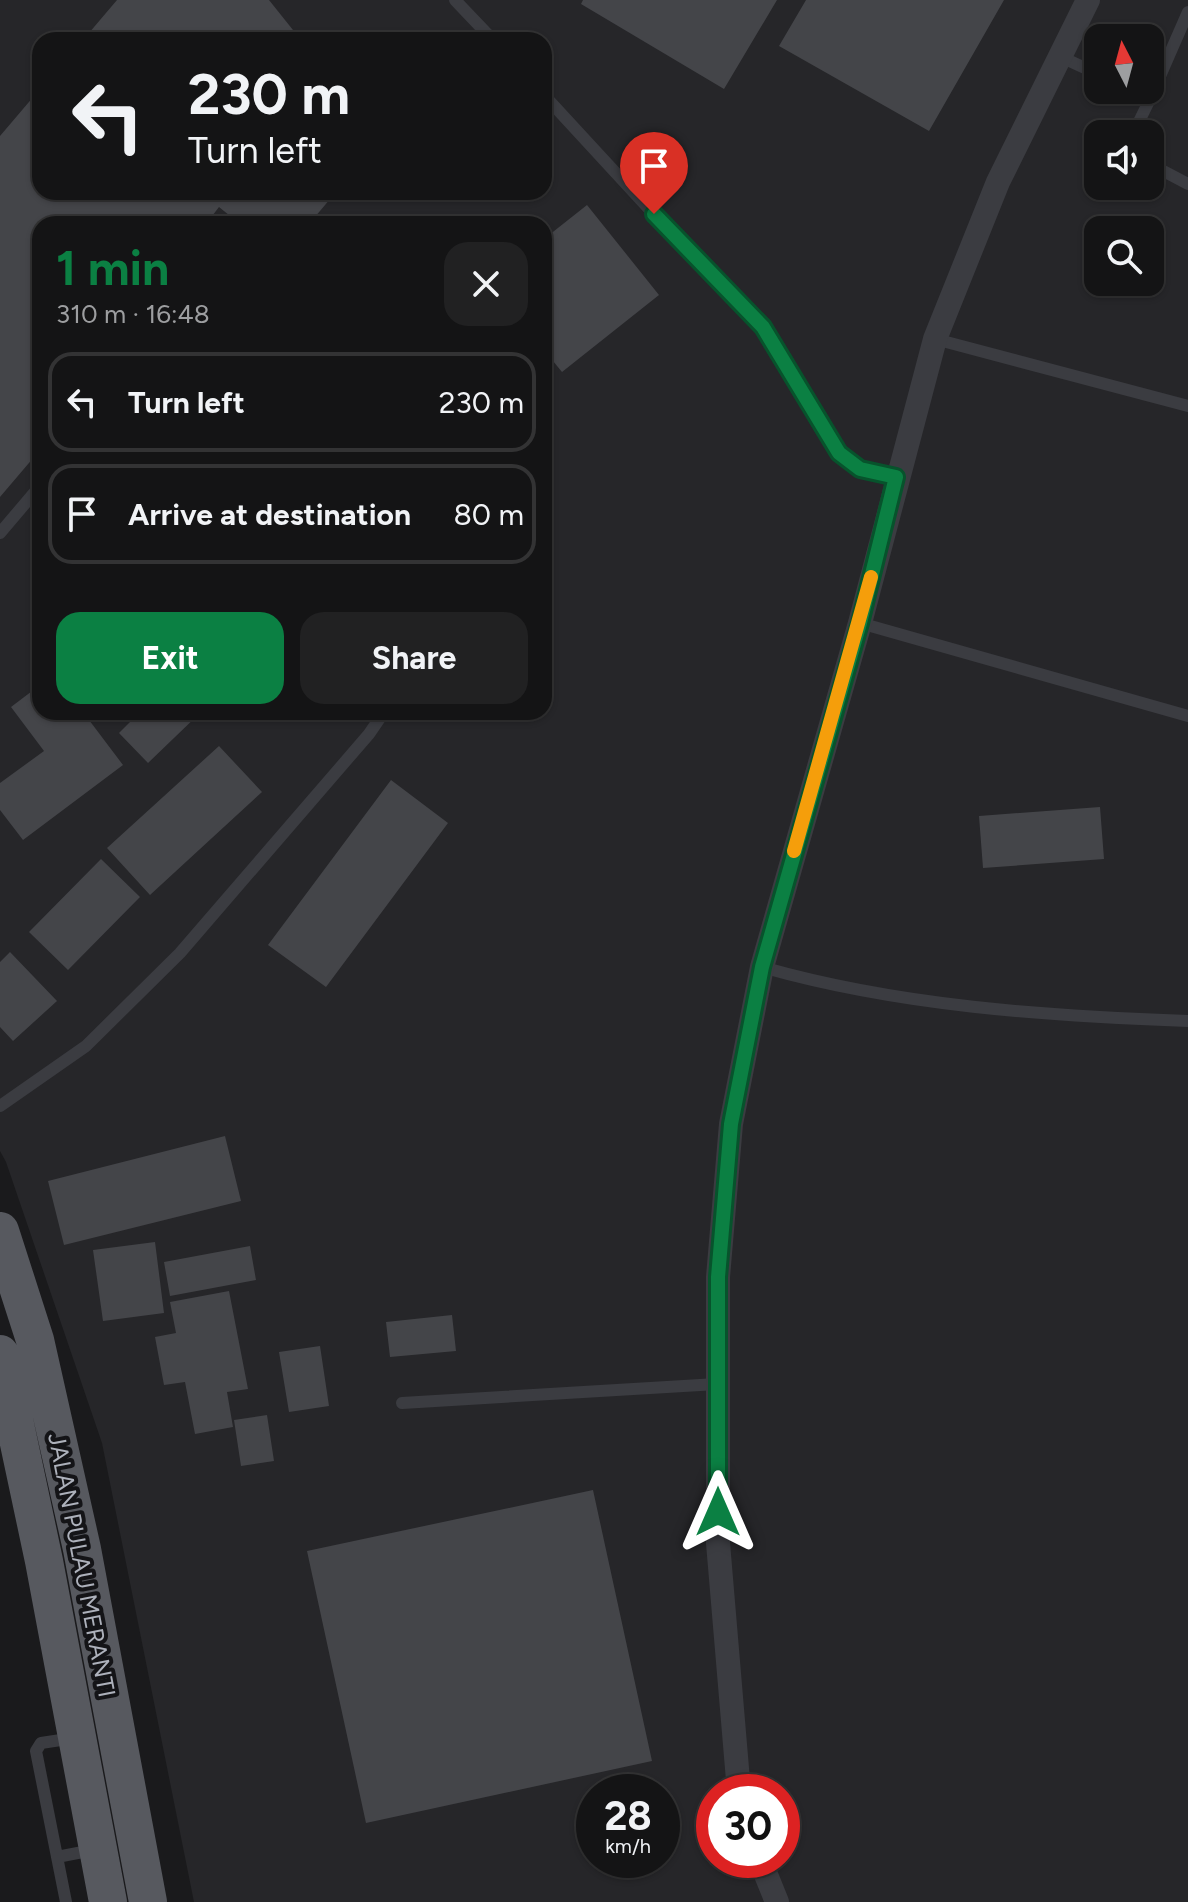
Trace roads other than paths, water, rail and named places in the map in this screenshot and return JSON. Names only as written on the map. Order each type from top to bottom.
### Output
[{"type":"main road","name":"JALAN PULAU MERANTI","points":[[0,1231],[35,1340],[82,1549],[148,1902]]},
{"type":"main road","name":"JALAN PULAU MERANTI","points":[[0,1354],[44,1561],[108,1902]]},
{"type":"street","points":[[737,1774],[718,1543],[718,1277],[731,1124],[762,967],[860,623],[896,477],[935,339],[998,182],[1088,0]]},
{"type":"street","points":[[767,1878],[777,1902]]},
{"type":"lane","points":[[455,0],[485,32]]},
{"type":"lane","points":[[1164,67],[1188,12]]},
{"type":"lane","points":[[1061,57],[1084,68]]},
{"type":"lane","points":[[552,104],[697,261],[763,327],[839,453],[860,469],[896,477]]},
{"type":"lane","points":[[1164,171],[1188,184]]},
{"type":"lane","points":[[935,339],[1188,406]]},
{"type":"lane","points":[[0,533],[32,495]]},
{"type":"lane","points":[[860,623],[1188,716]]},
{"type":"lane","points":[[0,1106],[86,1046],[180,953],[378,720]]},
{"type":"lane","points":[[762,967],[816,982],[978,1007],[1119,1019],[1188,1021]]},
{"type":"lane","points":[[402,1403],[717,1384]]},
{"type":"lane","points":[[66,1902],[36,1751],[41,1743],[76,1737]]},
{"type":"lane","points":[[57,1857],[97,1849]]}]
